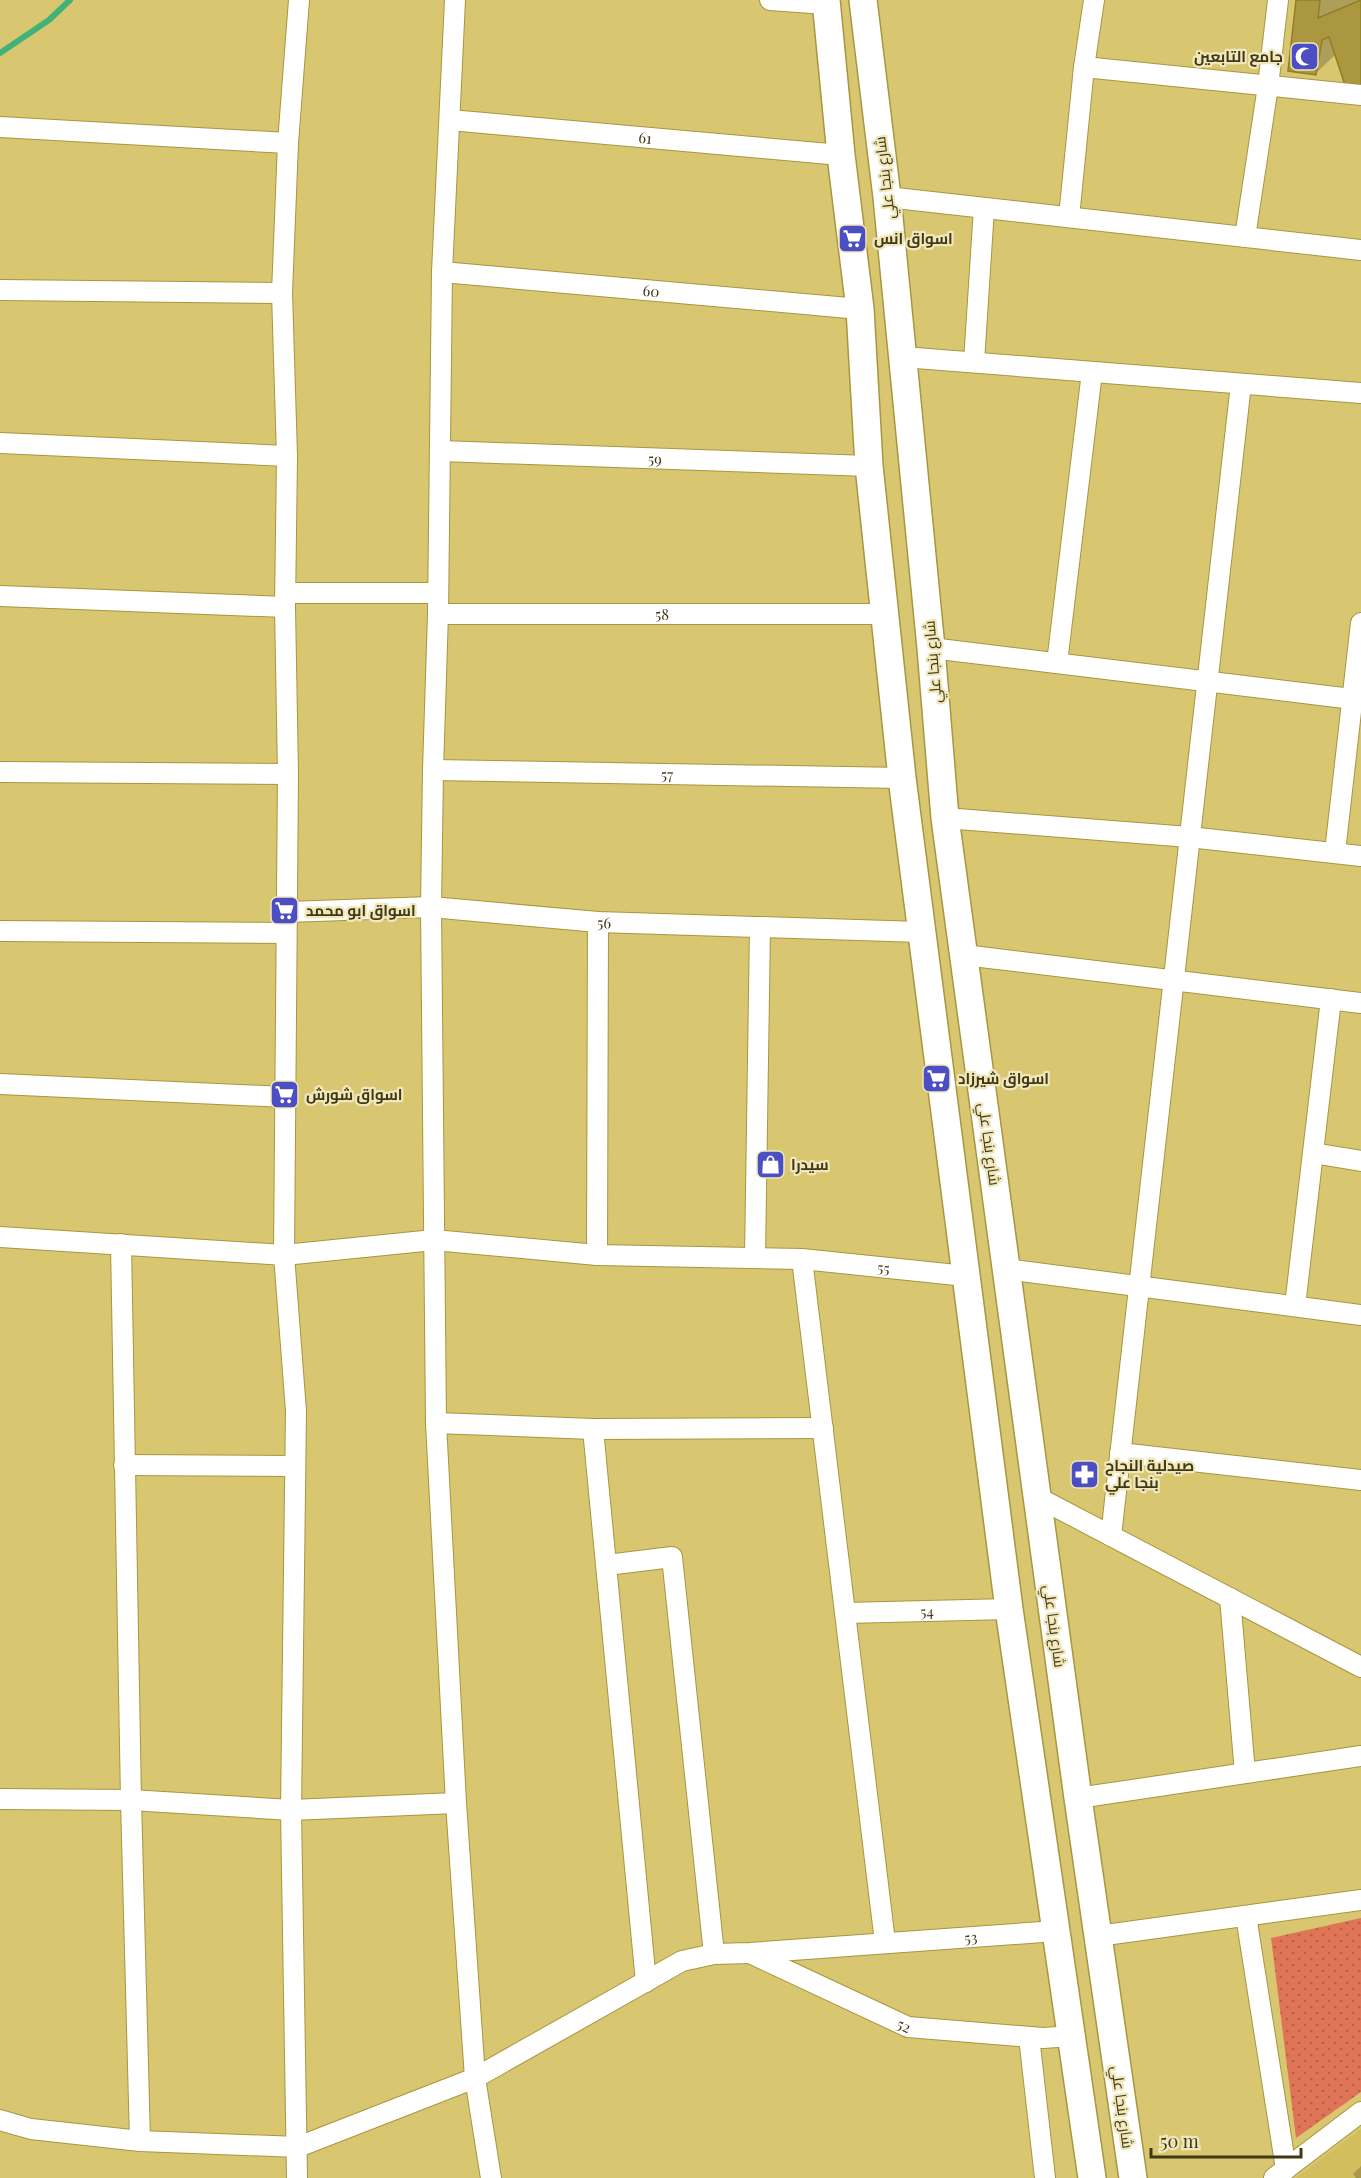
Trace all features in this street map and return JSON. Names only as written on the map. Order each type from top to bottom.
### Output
[{"type":"main road","name":"شارع بنجا علي","points":[[863,0],[887,197],[932,648],[945,818],[1078,1798],[1133,2178]]},
{"type":"main road","points":[[826,2],[841,155],[860,309],[869,466],[902,778],[1009,1609],[1092,2178]]},
{"type":"main road","points":[[954,1183],[994,1176]]},
{"type":"street","points":[[297,2178],[291,1810],[296,1411],[284,1255],[288,774],[285,600],[287,456],[282,293],[288,142],[299,0]]},
{"type":"street","points":[[455,0],[442,272],[441,451],[431,907],[436,1423],[456,1803],[476,2078],[491,2178]]},
{"type":"street","points":[[770,0],[826,2]]},
{"type":"street","points":[[1069,217],[1084,67],[1094,0]]},
{"type":"street","points":[[1245,237],[1268,86],[1278,0]]},
{"type":"street","points":[[1084,67],[1361,95]]},
{"type":"street","name":"61","points":[[450,120],[841,155]]},
{"type":"street","points":[[0,127],[288,142]]},
{"type":"street","points":[[887,197],[1361,250]]},
{"type":"street","points":[[974,362],[984,208]]},
{"type":"street","name":"60","points":[[442,272],[860,309]]},
{"type":"street","points":[[0,290],[282,293]]},
{"type":"street","points":[[903,357],[1361,393]]},
{"type":"street","points":[[1057,663],[1092,372]]},
{"type":"street","points":[[1111,1536],[1241,384]]},
{"type":"street","points":[[0,443],[287,456]]},
{"type":"street","name":"59","points":[[441,451],[869,466]]},
{"type":"street","points":[[0,596],[285,600],[438,593]]},
{"type":"street","name":"58","points":[[438,614],[886,614]]},
{"type":"street","points":[[1335,852],[1356,700],[1361,623]]},
{"type":"street","points":[[932,648],[1356,700]]},
{"type":"street","name":"57","points":[[433,770],[902,778]]},
{"type":"street","points":[[0,772],[288,774]]},
{"type":"street","points":[[945,818],[1189,837],[1361,856]]},
{"type":"street","name":"56","points":[[287,912],[431,907],[598,922],[921,932]]},
{"type":"street","points":[[597,1255],[598,922]]},
{"type":"street","points":[[756,1258],[760,927]]},
{"type":"street","points":[[0,931],[286,933]]},
{"type":"street","points":[[964,955],[1361,1003]]},
{"type":"street","points":[[1295,1306],[1331,999]]},
{"type":"street","points":[[0,1084],[285,1097]]},
{"type":"street","points":[[1313,1153],[1361,1161]]},
{"type":"street","name":"55","points":[[0,1237],[284,1255],[434,1240],[597,1255],[802,1259],[966,1276]]},
{"type":"street","points":[[121,1245],[131,1800],[141,2141]]},
{"type":"street","points":[[802,1259],[885,1942]]},
{"type":"street","points":[[1006,1269],[1361,1315]]},
{"type":"street","points":[[436,1423],[592,1429],[823,1428]]},
{"type":"street","points":[[592,1429],[646,1982]]},
{"type":"street","points":[[1120,1453],[1361,1480]]},
{"type":"street","points":[[124,1466],[295,1466]]},
{"type":"street","points":[[1037,1497],[1361,1667]]},
{"type":"street","points":[[607,1565],[672,1557],[714,1954]]},
{"type":"street","points":[[1230,1598],[1245,1773]]},
{"type":"street","name":"54","points":[[845,1613],[1009,1609]]},
{"type":"street","points":[[1078,1798],[1361,1755]]},
{"type":"street","points":[[0,1799],[131,1800],[291,1810],[456,1803]]},
{"type":"street","points":[[1098,1936],[1361,1900]]},
{"type":"street","points":[[1246,1916],[1280,2174],[1361,2112]]},
{"type":"street","name":"53","points":[[297,2146],[476,2078],[682,1961],[714,1954],[1056,1930]]},
{"type":"street","name":"52","points":[[750,1953],[908,2027],[1029,2037],[1072,2036]]},
{"type":"street","points":[[1029,2037],[1045,2178]]},
{"type":"street","points":[[0,2120],[32,2129],[141,2141],[297,2146]]},
{"type":"shaded area","points":[[1361,1918],[1361,2092],[1296,2138],[1271,1938]]},
{"type":"shaded area","points":[[1361,2129],[1361,2178],[1296,2178]]},
{"type":"building","name":"جامع التابعين","points":[[1296,0],[1320,0],[1318,18],[1361,0],[1361,87],[1345,85],[1329,37],[1322,40],[1316,75],[1288,71]]},
{"type":"waterway","points":[[0,53],[49,20],[70,0]]},
{"type":"place","name":"جامع التابعين","points":[[1304,56]]},
{"type":"place","name":"اسواق انس","points":[[853,238]]},
{"type":"place","name":"اسواق ابو محمد","points":[[285,910]]},
{"type":"place","name":"اسواق شيرزاد","points":[[937,1078]]},
{"type":"place","name":"اسواق شورش","points":[[285,1094]]},
{"type":"place","name":"سيدرا","points":[[770,1164]]},
{"type":"place","name":"صيدلية النجاح بنجا علي","points":[[1084,1474]]}]
